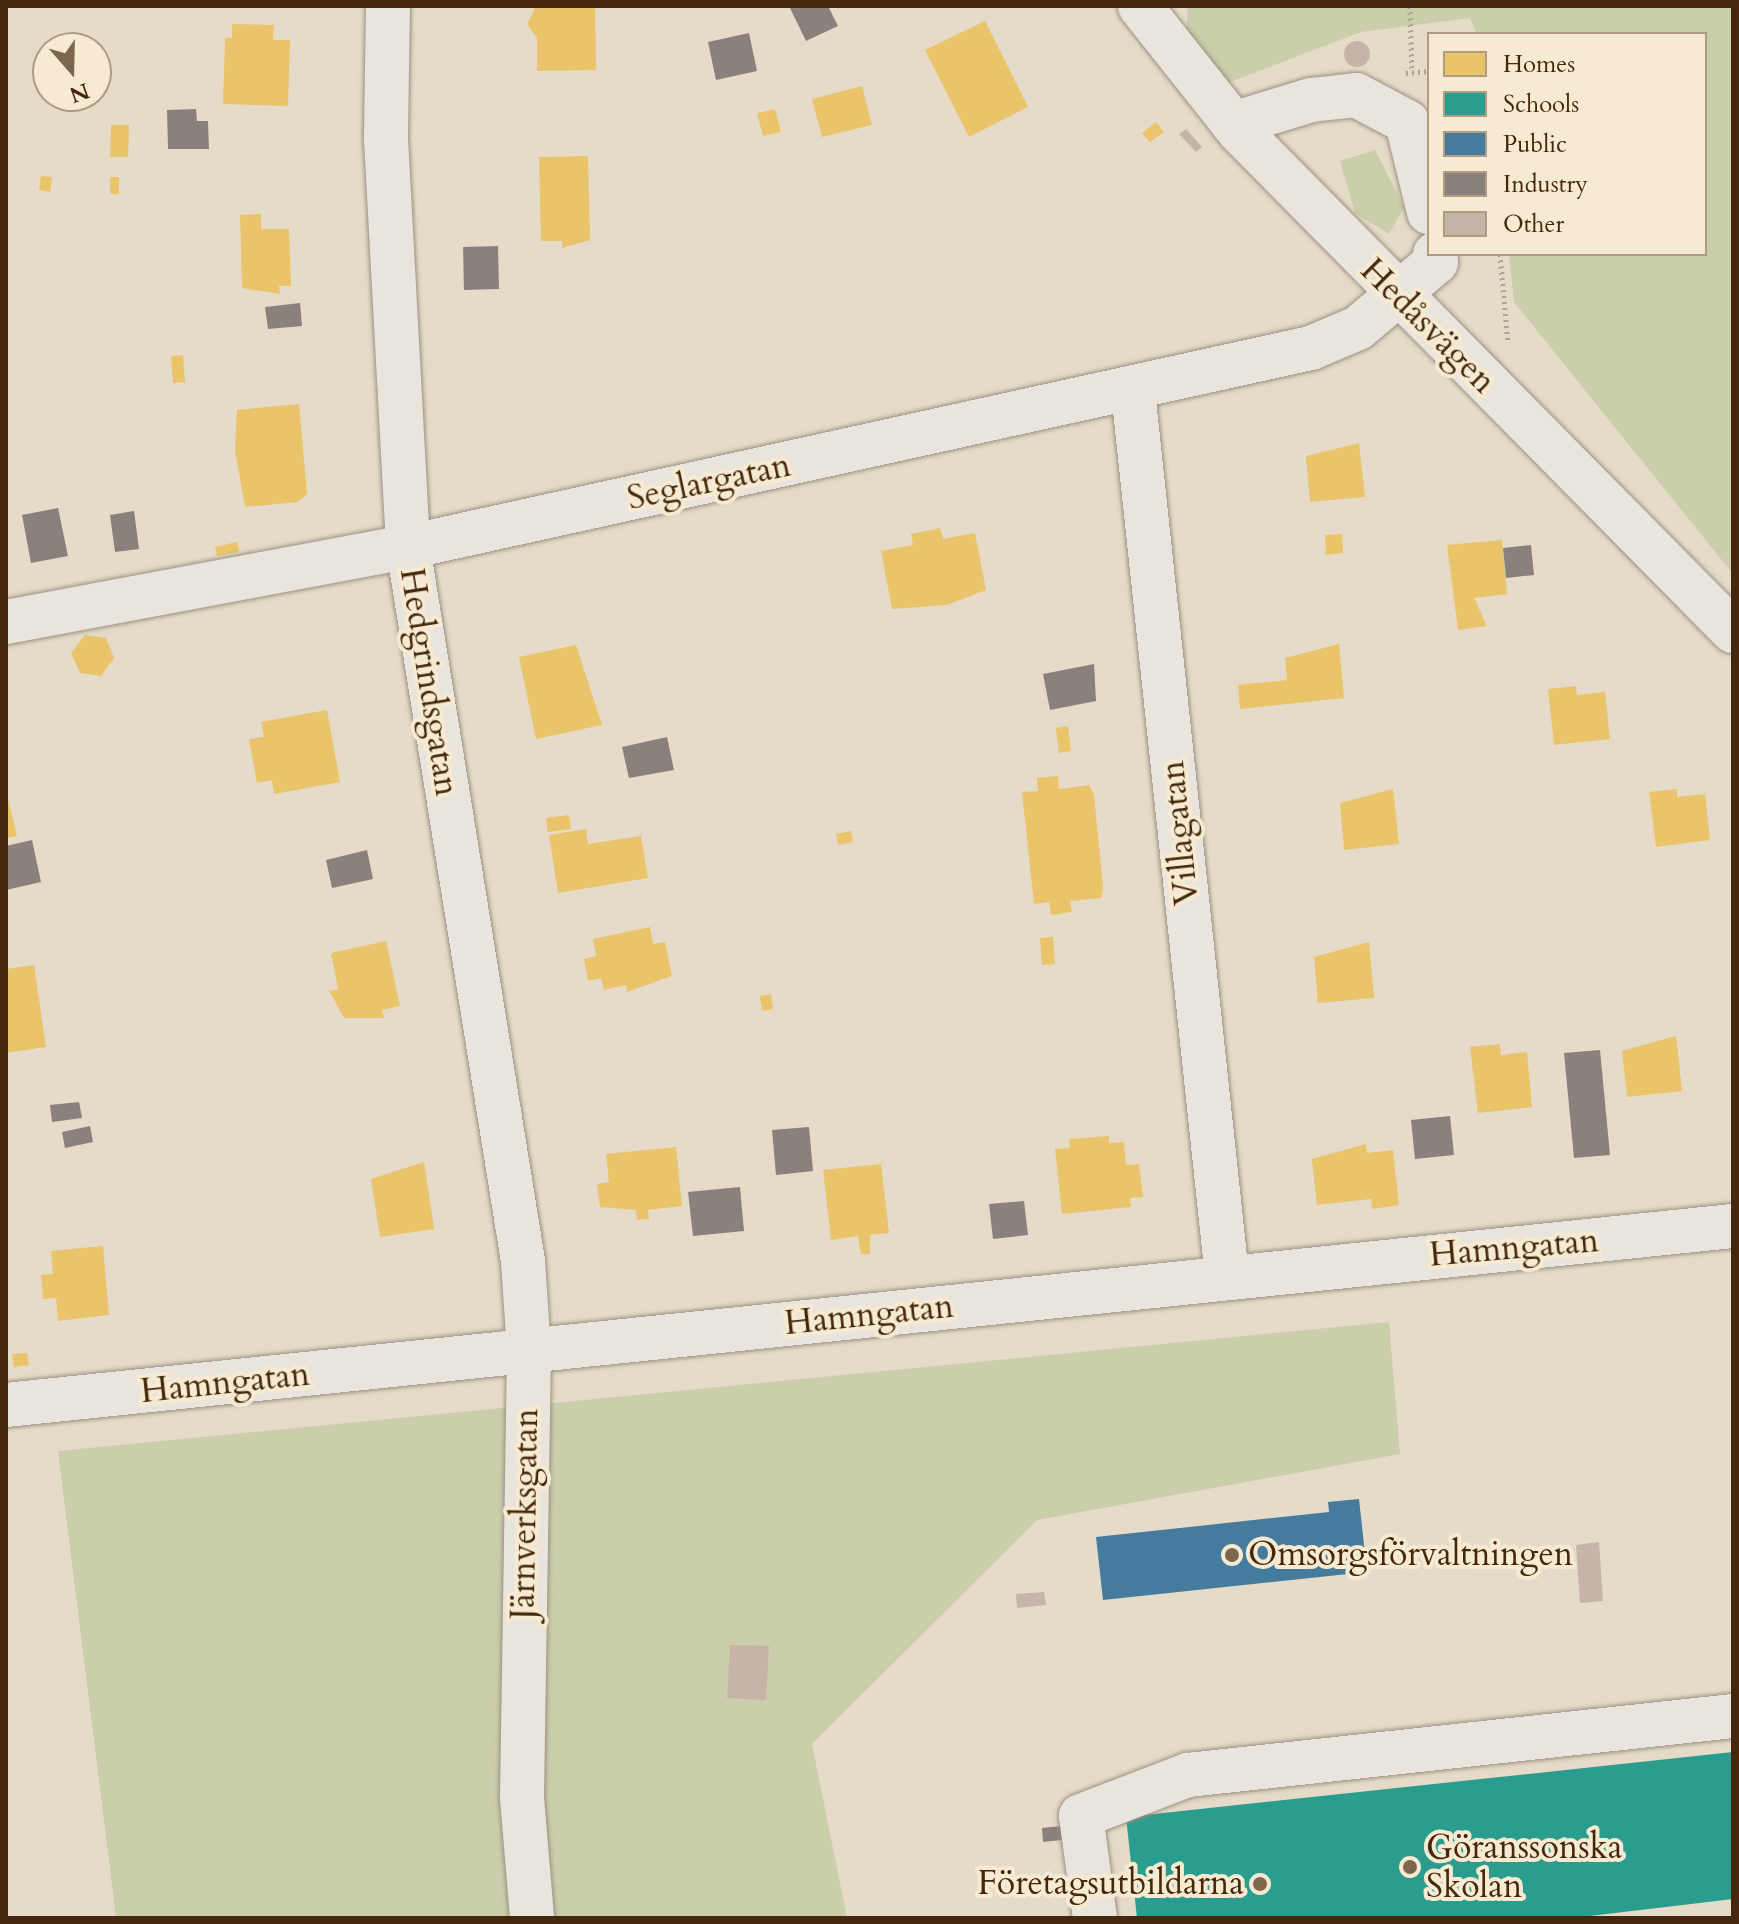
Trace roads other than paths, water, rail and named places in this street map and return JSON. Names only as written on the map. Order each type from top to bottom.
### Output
[{"type":"street","name":"Hedgrindsgatan","points":[[388,6],[386,139],[408,547],[523,1261],[529,1352]]},
{"type":"street","name":"Hedåsvägen","points":[[1140,6],[1233,124],[1398,298],[1733,631]]},
{"type":"street","points":[[1233,124],[1311,100],[1356,95],[1407,122],[1427,204]]},
{"type":"street","name":"Seglargatan","points":[[6,622],[408,547],[1133,391],[1311,348],[1358,328],[1398,298],[1436,262],[1435,256]]},
{"type":"street","name":"Villagatan","points":[[1133,391],[1227,1276]]},
{"type":"street","name":"Hamngatan","points":[[6,1405],[1227,1276],[1733,1226]]},
{"type":"street","name":"Järnverksgatan","points":[[529,1352],[522,1676],[532,1918]]},
{"type":"street","points":[[1095,1918],[1081,1816],[1188,1775],[1733,1716]]},
{"type":"place","name":"Omsorgsförvaltningen","points":[[1232,1555]]},
{"type":"place","name":"Göranssonska Skolan","points":[[1410,1867]]},
{"type":"place","name":"Företagsutbildarna","points":[[1260,1884]]}]
